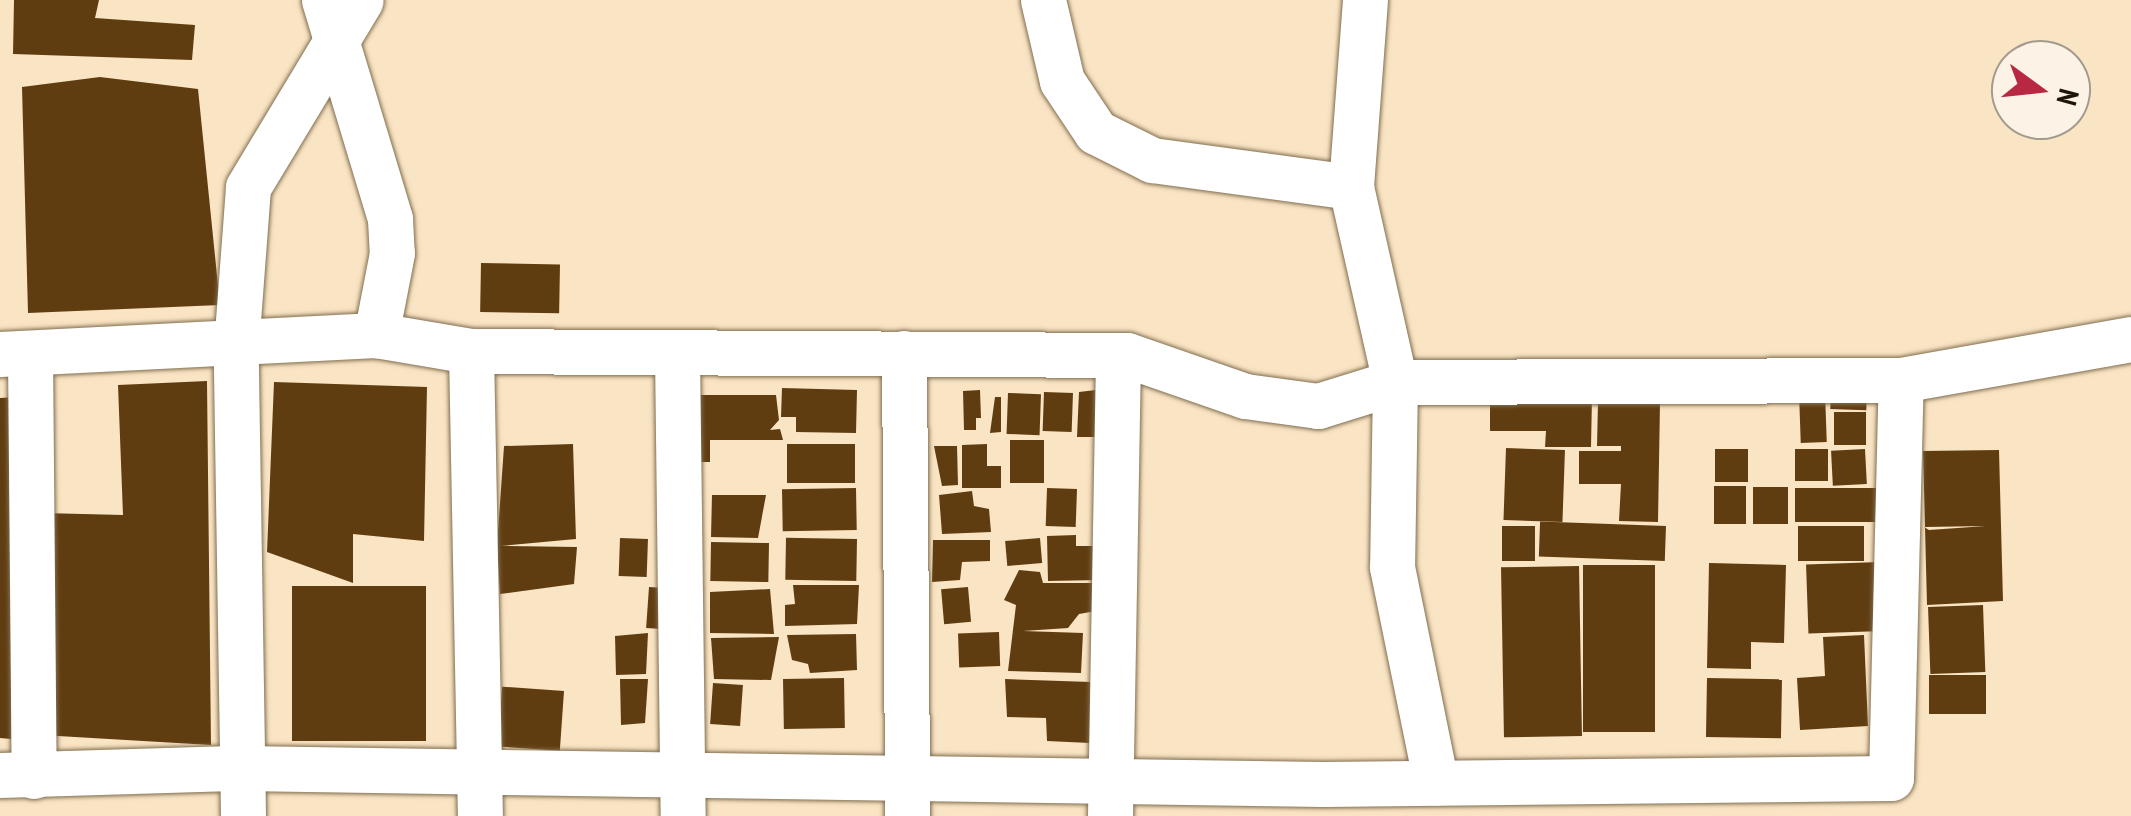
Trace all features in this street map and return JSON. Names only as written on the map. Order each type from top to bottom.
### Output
[{"type":"street","points":[[324,0],[390,219],[392,252],[376,335]]},
{"type":"street","points":[[242,816],[236,347],[248,187],[267,146],[336,46],[361,0]]},
{"type":"street","points":[[1043,0],[1062,81],[1096,132],[1152,160],[1351,186]]},
{"type":"street","points":[[1364,0],[1351,186],[1395,382],[1392,567],[1436,783]]},
{"type":"street","points":[[1901,380],[1891,778],[1436,783],[1324,800],[682,796],[482,772],[241,768],[17,775],[15,353],[236,347],[376,335],[471,351],[1118,355],[1245,396],[1318,406],[1395,382],[1901,380],[2131,340]]},
{"type":"street","points":[[471,351],[480,816]]},
{"type":"street","points":[[678,352],[682,796]]},
{"type":"street","points":[[904,354],[907,797]]},
{"type":"street","points":[[1110,799],[1118,355]]},
{"type":"building","points":[[14,0],[99,0],[95,18],[195,25],[192,60],[13,54]]},
{"type":"building","points":[[100,77],[198,89],[220,305],[28,313],[22,87]]},
{"type":"building","points":[[481,263],[560,264],[559,313],[480,312]]},
{"type":"building","points":[[207,381],[211,745],[41,735],[42,513],[123,515],[118,385]]},
{"type":"building","points":[[274,382],[427,387],[424,541],[353,534],[353,583],[267,552]]},
{"type":"building","points":[[782,388],[857,390],[856,433],[796,432],[796,417],[781,417]]},
{"type":"building","points":[[1831,389],[1867,390],[1866,410],[1830,409]]},
{"type":"building","points":[[980,390],[981,418],[976,418],[976,430],[964,430],[963,391]]},
{"type":"building","points":[[1096,390],[1096,437],[1077,437],[1079,392]]},
{"type":"building","points":[[1044,392],[1073,393],[1072,432],[1043,431]]},
{"type":"building","points":[[1825,392],[1827,442],[1801,443],[1799,393]]},
{"type":"building","points":[[1008,393],[1041,394],[1040,435],[1007,434]]},
{"type":"building","points":[[695,395],[776,395],[779,420],[770,430],[780,429],[783,440],[710,440],[710,462],[694,462]]},
{"type":"building","points":[[1490,395],[1592,396],[1591,447],[1545,447],[1546,431],[1490,431]]},
{"type":"building","points":[[17,397],[11,739],[0,738],[0,398]]},
{"type":"building","points":[[995,397],[1001,397],[1001,432],[990,433]]},
{"type":"building","points":[[1598,402],[1660,403],[1658,522],[1619,521],[1621,484],[1579,484],[1579,451],[1621,451],[1621,446],[1597,446]]},
{"type":"building","points":[[1834,412],[1866,412],[1866,445],[1834,445]]},
{"type":"building","points":[[1010,440],[1044,440],[1044,483],[1010,483]]},
{"type":"building","points":[[573,444],[576,539],[501,546],[577,547],[574,584],[500,594],[497,546],[504,446]]},
{"type":"building","points":[[787,444],[855,444],[855,483],[787,483]]},
{"type":"building","points":[[987,444],[987,466],[1001,466],[1001,488],[962,488],[962,445]]},
{"type":"building","points":[[934,446],[957,446],[958,485],[942,486]]},
{"type":"building","points":[[1506,448],[1565,450],[1562,522],[1503,520]]},
{"type":"building","points":[[1715,449],[1748,449],[1748,482],[1715,482]]},
{"type":"building","points":[[1795,449],[1828,449],[1828,481],[1795,481]]},
{"type":"building","points":[[1865,449],[1867,484],[1833,486],[1831,451]]},
{"type":"building","points":[[1999,450],[2003,601],[1927,605],[1925,528],[1986,526],[1925,527],[1923,451]]},
{"type":"building","points":[[1714,486],[1746,486],[1746,524],[1714,524]]},
{"type":"building","points":[[1753,487],[1788,487],[1788,524],[1753,524]]},
{"type":"building","points":[[856,488],[857,530],[783,531],[782,489]]},
{"type":"building","points":[[1047,488],[1077,489],[1076,527],[1046,526]]},
{"type":"building","points":[[1795,488],[1881,488],[1881,522],[1795,522]]},
{"type":"building","points":[[972,491],[974,506],[989,509],[991,532],[942,534],[939,495]]},
{"type":"building","points":[[712,495],[766,495],[758,538],[711,537]]},
{"type":"building","points":[[1540,522],[1666,526],[1665,561],[1539,557]]},
{"type":"building","points":[[1502,526],[1535,526],[1535,561],[1502,561]]},
{"type":"building","points":[[1798,526],[1864,526],[1864,561],[1798,561]]},
{"type":"building","points":[[1076,535],[1076,546],[1099,546],[1099,580],[1048,581],[1047,536]]},
{"type":"building","points":[[620,538],[648,539],[647,577],[619,576]]},
{"type":"building","points":[[786,538],[857,539],[856,581],[785,580]]},
{"type":"building","points":[[1040,538],[1042,563],[1007,566],[1005,541]]},
{"type":"building","points":[[933,540],[990,540],[990,561],[962,562],[960,580],[932,582]]},
{"type":"building","points":[[711,542],[769,543],[768,582],[710,581]]},
{"type":"building","points":[[1880,562],[1882,631],[1808,634],[1806,565]]},
{"type":"building","points":[[1709,563],[1786,565],[1784,643],[1751,642],[1751,669],[1707,668]]},
{"type":"building","points":[[1583,565],[1655,565],[1655,732],[1583,732]]},
{"type":"building","points":[[1579,566],[1582,736],[1504,737],[1501,567]]},
{"type":"building","points":[[1019,570],[1040,572],[1043,583],[1104,583],[1096,611],[1079,614],[1068,628],[1023,631],[1083,633],[1081,673],[1008,671],[1016,605],[1004,600]]},
{"type":"building","points":[[793,585],[859,585],[857,624],[785,626],[785,605],[795,604]]},
{"type":"building","points":[[292,586],[426,586],[426,741],[292,741]]},
{"type":"building","points":[[649,587],[665,588],[662,629],[646,628]]},
{"type":"building","points":[[968,587],[971,622],[944,624],[941,589]]},
{"type":"building","points":[[770,589],[774,634],[710,633],[710,592]]},
{"type":"building","points":[[1983,605],[1985,672],[1930,674],[1928,607]]},
{"type":"building","points":[[999,632],[1000,666],[959,667],[958,633]]},
{"type":"building","points":[[648,633],[646,674],[616,675],[615,636]]},
{"type":"building","points":[[856,634],[857,670],[810,673],[808,664],[792,660],[787,635]]},
{"type":"building","points":[[1864,635],[1868,726],[1800,730],[1797,678],[1825,676],[1823,637]]},
{"type":"building","points":[[779,637],[771,680],[714,679],[711,638]]},
{"type":"building","points":[[1929,675],[1986,675],[1986,714],[1929,714]]},
{"type":"building","points":[[844,678],[845,728],[784,729],[783,679]]},
{"type":"building","points":[[1707,678],[1782,679],[1781,738],[1706,737]]},
{"type":"building","points":[[620,679],[648,679],[645,723],[621,725]]},
{"type":"building","points":[[1005,679],[1091,682],[1090,743],[1047,741],[1046,718],[1007,717]]},
{"type":"building","points":[[713,683],[743,685],[740,726],[710,724]]},
{"type":"building","points":[[502,687],[564,691],[560,751],[498,747]]}]
